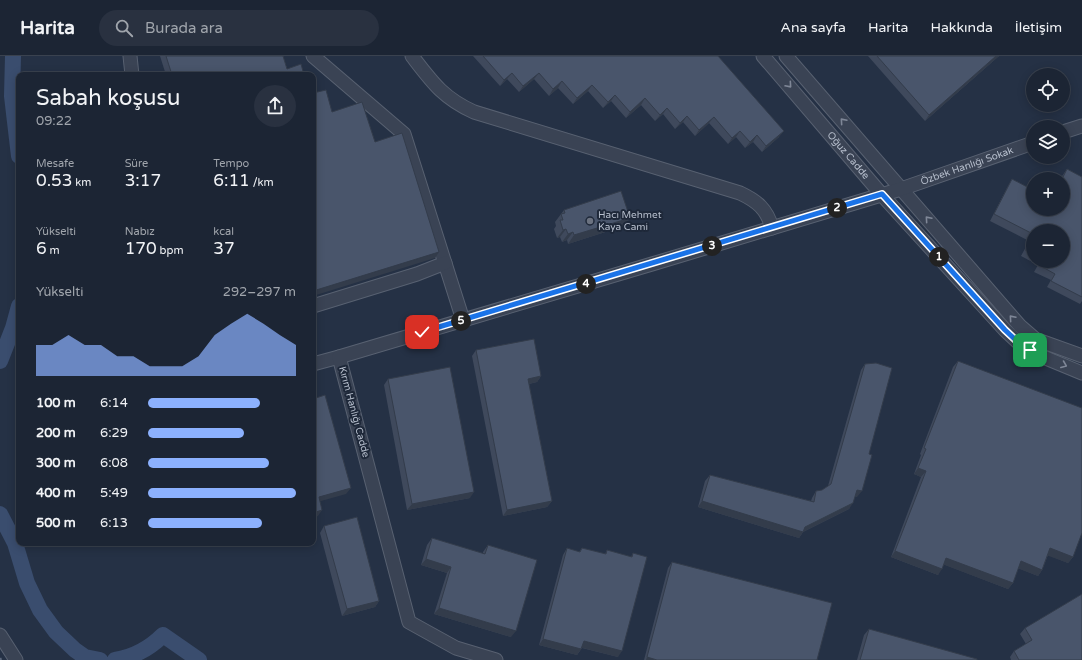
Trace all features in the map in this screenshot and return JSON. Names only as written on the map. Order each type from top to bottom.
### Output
[{"type":"street","points":[[130,56],[132,72]]},
{"type":"street","points":[[313,56],[404,134],[463,320]]},
{"type":"street","points":[[412,56],[440,90],[463,108],[740,193],[758,203],[762,207],[768,216],[772,228]]},
{"type":"street","name":"Oğuz Cadde","points":[[763,56],[882,194],[1005,330],[1021,345],[1036,354],[1082,373]]},
{"type":"street","name":"Oğuz Cadde","points":[[786,56],[1020,326],[1035,339],[1082,356]]},
{"type":"street","points":[[1070,130],[1082,126]]},
{"type":"street","name":"Özbek Hanlığı Sokak","points":[[882,194],[901,189],[1026,145]]},
{"type":"street","name":"Kırım Hanlığı Cadde","points":[[496,660],[456,648],[409,622],[339,357],[882,194]]},
{"type":"street","points":[[316,305],[417,274],[445,263]]},
{"type":"street","points":[[316,363],[339,357]]},
{"type":"street","points":[[0,636],[16,660]]},
{"type":"building","points":[[166,56],[283,56],[287,69],[301,64],[303,72],[171,72]]},
{"type":"building","points":[[483,56],[718,56],[784,131],[766,146],[757,135],[750,142],[740,131],[732,138],[714,117],[699,130],[687,116],[680,123],[667,108],[660,115],[645,98],[630,112],[615,95],[608,102],[592,85],[577,98],[562,81],[553,89],[539,73],[523,86],[512,73],[504,80]]},
{"type":"building","points":[[877,56],[996,56],[929,115]]},
{"type":"building","points":[[326,90],[332,112],[362,102],[375,142],[402,133],[439,252],[316,290],[316,92]]},
{"type":"building","points":[[1067,169],[1082,177],[1082,297],[1051,281],[1055,274],[1044,268],[1070,268],[1070,224],[1026,224],[1026,230],[994,214],[1012,179],[1026,186],[1026,216],[1070,216],[1070,172],[1066,172]]},
{"type":"building","name":"Hacı Mehmet Kaya Cami","points":[[621,191],[630,218],[574,235],[573,232],[568,234],[566,229],[563,230],[560,220],[563,220],[561,214],[565,213],[564,210]]},
{"type":"building","points":[[534,339],[541,376],[528,379],[552,501],[507,510],[476,350]]},
{"type":"building","points":[[958,361],[1082,408],[1082,533],[1073,557],[1050,548],[1042,570],[1021,561],[1013,583],[946,558],[942,569],[895,551],[926,471],[918,468],[926,449],[924,448]]},
{"type":"building","points":[[876,363],[892,368],[869,454],[872,455],[862,491],[857,490],[853,503],[805,527],[803,532],[702,501],[710,475],[814,502],[816,491],[822,490],[831,484],[865,364]]},
{"type":"building","points":[[450,367],[474,492],[412,504],[388,379]]},
{"type":"building","points":[[325,395],[351,488],[319,497],[322,510],[316,512],[316,398]]},
{"type":"building","points":[[357,517],[379,601],[347,609],[324,526]]},
{"type":"building","points":[[432,538],[485,554],[488,545],[537,560],[516,631],[439,608],[451,567],[426,559]]},
{"type":"building","points":[[567,548],[580,552],[582,548],[606,554],[607,550],[632,557],[633,553],[647,557],[622,651],[584,641],[581,649],[543,639]]},
{"type":"building","points":[[672,562],[832,603],[817,660],[657,660],[647,657]]},
{"type":"building","points":[[1082,594],[1082,660],[1019,660],[1014,651],[1032,640],[1025,628]]},
{"type":"building","points":[[869,629],[977,659],[977,660],[860,660]]},
{"type":"waterway","points":[[13,56],[12,96],[16,130]]},
{"type":"waterway","points":[[0,361],[16,317]]},
{"type":"waterway","points":[[0,514],[15,543],[27,583],[40,610],[56,632],[75,650],[85,657],[100,660]]},
{"type":"waterway","points":[[115,660],[129,657],[141,652],[163,635],[199,660]]},
{"type":"place","name":"Hacı Mehmet Kaya Cami","points":[[590,221]]},
{"type":"route","points":[[422,332],[882,194],[1005,330],[1021,345],[1030,350]]}]
